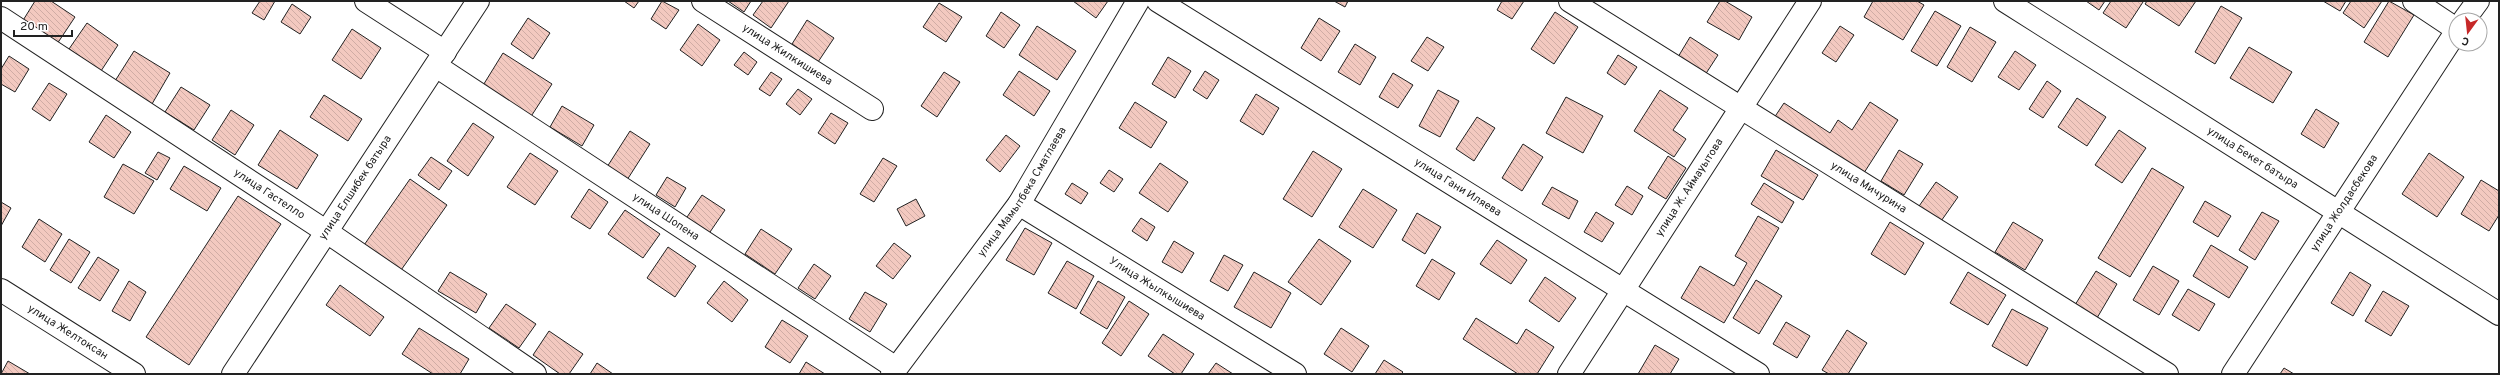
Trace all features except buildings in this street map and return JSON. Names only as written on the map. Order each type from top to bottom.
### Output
[{"type":"street","points":[[366,1],[440,59]]},
{"type":"street","name":"улица Елшибек батыра","points":[[233,374],[328,232],[478,1]]},
{"type":"street","name":"улица Жилкишиева","points":[[703,1],[872,109]]},
{"type":"street","name":"улица Мамытбека Сматлаева","points":[[894,371],[1019,204],[1138,1]]},
{"type":"street","name":"улица Гани Иляева","points":[[1158,1],[1758,374]]},
{"type":"street","name":"улица Мичурина","points":[[1570,1],[2167,374]]},
{"type":"street","name":"улица Ж. Аймауытова","points":[[1569,374],[1810,1]]},
{"type":"street","name":"улица Бекет батыра","points":[[2006,1],[2337,213],[2499,314]]},
{"type":"street","points":[[2414,1],[2448,24]]},
{"type":"street","points":[[2470,12],[2478,1]]},
{"type":"street","name":"улица Гастелло","points":[[1,18],[328,232],[535,374]]},
{"type":"street","name":"улица Жолдасбекова","points":[[2233,374],[2448,42]]},
{"type":"street","name":"улица Шопена","points":[[440,59],[894,371]]},
{"type":"street","name":"Улица Жылкышиева","points":[[1019,204],[1295,374]]},
{"type":"street","name":"улица Желтоксан","points":[[1,290],[134,374]]}]
